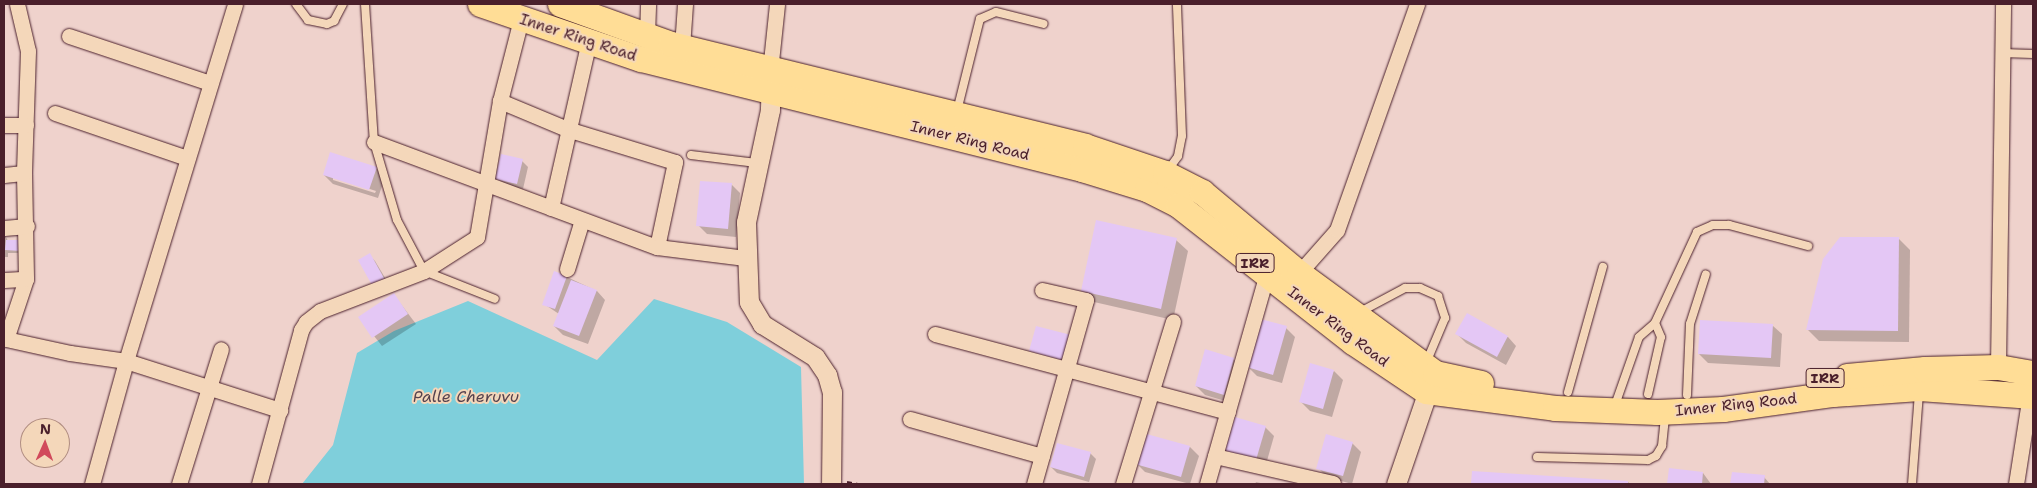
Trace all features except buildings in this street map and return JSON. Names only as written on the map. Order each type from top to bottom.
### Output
[{"type":"highway","name":"Inner Ring Road","points":[[480,4],[642,59],[955,115],[1085,146],[1165,173],[1202,192],[1299,273],[1356,314],[1428,377],[1568,392],[1666,411],[1723,409],[1833,394],[1919,388],[2032,388]]},
{"type":"highway","name":"Inner Ring Road","points":[[566,5],[605,12],[647,36],[682,47],[771,82],[1147,189],[1178,205],[1353,342],[1428,377],[1555,408],[1615,402],[1648,394],[1687,395],[1925,369],[1998,367],[2032,388]]},
{"type":"street","points":[[17,4],[28,50],[24,173],[27,226],[26,279],[5,340],[70,353],[126,361],[280,410]]},
{"type":"street","points":[[92,484],[126,361],[235,4]]},
{"type":"street","points":[[647,36],[648,4]]},
{"type":"street","points":[[682,47],[685,4]]},
{"type":"street","points":[[777,4],[771,82],[746,222],[745,258],[749,302],[762,324],[816,357],[827,375],[832,392],[831,484]]},
{"type":"street","points":[[1207,484],[1267,273],[1299,273],[1337,230],[1417,4]]},
{"type":"street","points":[[1998,367],[2003,4]]},
{"type":"street","points":[[259,484],[301,330],[313,315],[424,270],[468,246],[477,237],[500,101],[520,19]]},
{"type":"street","points":[[69,36],[210,83]]},
{"type":"street","points":[[551,208],[566,129],[589,41]]},
{"type":"street","points":[[500,101],[566,129],[675,162],[657,248]]},
{"type":"street","points":[[55,113],[187,158]]},
{"type":"street","points":[[4,125],[26,125]]},
{"type":"street","points":[[374,142],[657,248],[745,258]]},
{"type":"street","points":[[4,174],[24,173]]},
{"type":"street","points":[[567,269],[582,220]]},
{"type":"street","points":[[4,228],[27,226]]},
{"type":"street","points":[[4,280],[26,279]]},
{"type":"street","points":[[1034,484],[1086,300],[1042,290]]},
{"type":"street","points":[[1123,484],[1172,321]]},
{"type":"street","points":[[935,334],[1228,412]]},
{"type":"street","points":[[180,484],[221,349]]},
{"type":"street","points":[[1396,484],[1428,377]]},
{"type":"street","points":[[2016,484],[2032,388]]},
{"type":"street","points":[[910,419],[1042,456]]},
{"type":"street","points":[[1215,456],[1293,479],[1333,483]]},
{"type":"lane","points":[[296,4],[308,20],[327,24],[334,22],[343,4]]},
{"type":"lane","points":[[364,4],[374,142],[397,220],[424,270],[495,299]]},
{"type":"lane","points":[[1165,173],[1178,156],[1182,136],[1176,4]]},
{"type":"lane","points":[[955,115],[980,19],[996,12],[1044,24]]},
{"type":"lane","points":[[2002,53],[2033,54]]},
{"type":"lane","points":[[691,155],[758,163]]},
{"type":"lane","points":[[1615,402],[1639,337],[1655,323],[1696,232],[1713,225],[1729,226],[1808,246]]},
{"type":"lane","points":[[1568,392],[1603,267]]},
{"type":"lane","points":[[1687,395],[1690,324],[1706,274]]},
{"type":"lane","points":[[1356,314],[1405,288],[1420,288],[1438,296],[1446,318],[1428,377]]},
{"type":"lane","points":[[1648,394],[1658,358],[1661,337],[1655,323]]},
{"type":"lane","points":[[1912,484],[1919,388]]},
{"type":"lane","points":[[1538,457],[1648,460],[1656,456],[1662,446],[1666,411]]},
{"type":"water","name":"Palle Cheruvu","points":[[654,299],[727,322],[801,367],[804,484],[302,484],[333,445],[357,353],[394,331],[468,301],[597,360]]}]
